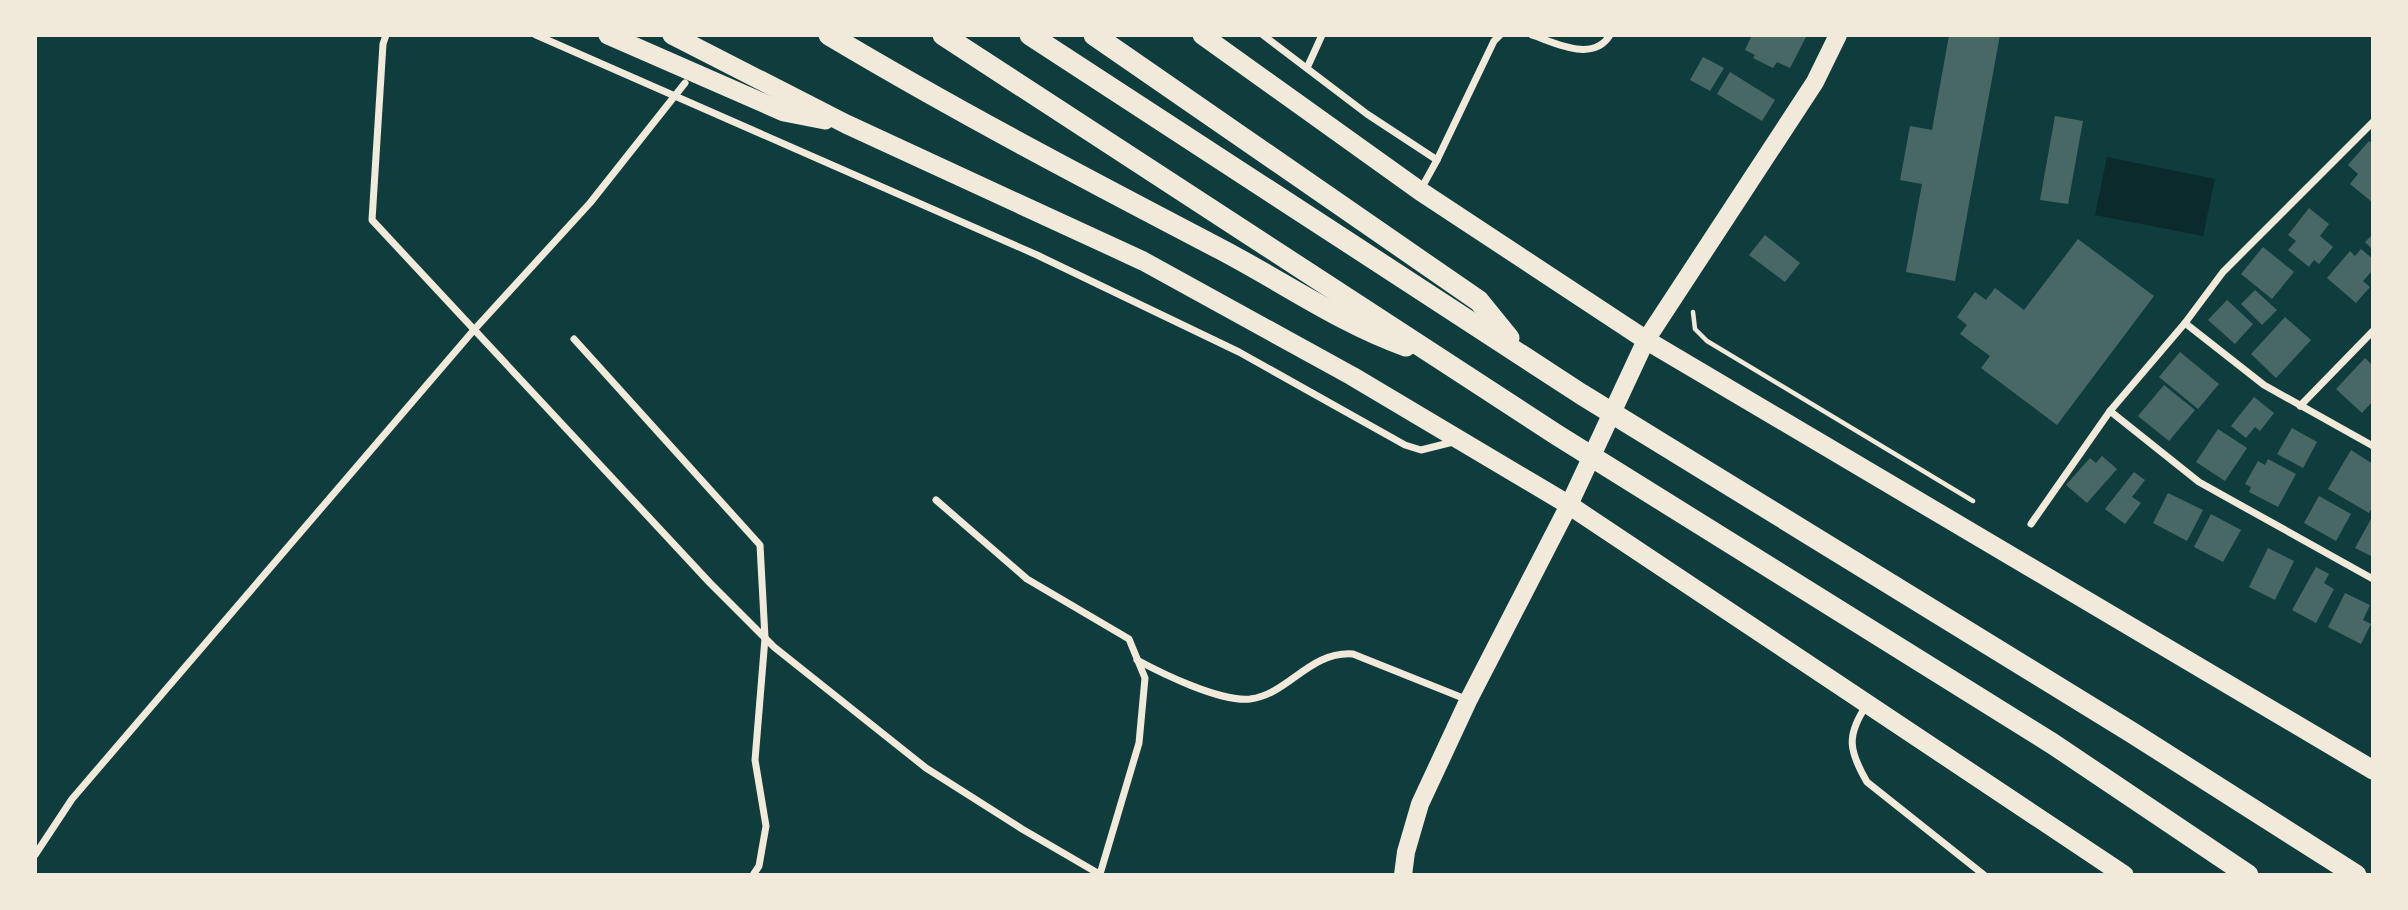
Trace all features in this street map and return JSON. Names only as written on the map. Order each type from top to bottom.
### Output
[{"type":"highway","points":[[608,35],[784,112],[846,124]]},
{"type":"highway","points":[[672,35],[846,124],[1143,261],[1352,376],[1457,441],[1569,505],[2124,875]]},
{"type":"highway","points":[[830,35],[985,126],[1233,256],[1370,333],[1438,357]]},
{"type":"highway","points":[[943,35],[1558,435],[2053,744],[2248,875]]},
{"type":"highway","points":[[1030,35],[1581,394],[2131,732],[2356,875]]},
{"type":"highway","points":[[1094,35],[1479,301],[1521,354]]},
{"type":"highway","points":[[1202,35],[1420,191],[1646,340],[2373,770]]},
{"type":"main road","points":[[1403,875],[1406,852],[1420,804],[1468,701],[1569,505],[1646,340],[1815,82],[1838,35]]},
{"type":"street","points":[[386,35],[383,44],[372,220],[473,331],[765,638],[926,768],[1100,875],[1139,743],[1145,678],[1129,639],[1027,579],[936,499]]},
{"type":"street","points":[[536,35],[1037,254],[1239,352],[1405,445],[1421,450],[1457,441]]},
{"type":"street","points":[[1263,35],[1367,114],[1437,160]]},
{"type":"street","points":[[1307,68],[1322,35]]},
{"type":"street","points":[[1420,191],[1494,41],[1500,35]]},
{"type":"street","points":[[1532,35],[1579,50],[1592,50],[1610,35]]},
{"type":"street","points":[[35,855],[72,799],[473,331],[590,203],[676,98],[685,83]]},
{"type":"street","points":[[2031,524],[2110,411],[2185,323],[2223,272],[2373,122]]},
{"type":"street","points":[[2185,323],[2264,385],[2373,446]]},
{"type":"street","points":[[2300,406],[2373,331]]},
{"type":"street","points":[[575,339],[760,544],[765,638],[755,760],[766,826],[759,866],[753,875]]},
{"type":"street","points":[[2110,411],[2199,482],[2373,579]]},
{"type":"street","points":[[1138,660],[1177,681],[1250,699],[1336,653],[1353,654],[1468,701]]},
{"type":"street","points":[[1867,705],[1853,726],[1852,742],[1854,760],[1867,782],[1984,875]]},
{"type":"path","points":[[1694,302],[1692,315],[1695,329],[1707,341],[1979,506]]},
{"type":"water","points":[[2107,157],[2215,179],[2203,236],[2095,215]]},
{"type":"building","points":[[1752,35],[1807,35],[1790,68],[1777,62],[1773,68],[1753,58],[1755,55],[1745,50]]},
{"type":"building","points":[[1949,35],[2000,35],[1955,281],[1906,272],[1922,184],[1900,180],[1910,126],[1932,130]]},
{"type":"building","points":[[1703,57],[1724,68],[1710,91],[1690,80]]},
{"type":"building","points":[[1730,72],[1775,100],[1762,121],[1717,94]]},
{"type":"building","points":[[2055,116],[2083,121],[2068,204],[2040,200]]},
{"type":"building","points":[[2369,141],[2373,144],[2372,202],[2350,184],[2358,174],[2348,165]]},
{"type":"building","points":[[2309,208],[2329,224],[2320,236],[2333,247],[2319,264],[2314,260],[2309,267],[2288,250],[2296,241],[2288,235]]},
{"type":"building","points":[[2373,234],[2373,250],[2365,242]]},
{"type":"building","points":[[1765,235],[1800,263],[1785,282],[1749,255]]},
{"type":"building","points":[[2078,239],[2154,296],[2057,425],[1981,368],[1990,356],[1960,334],[1967,325],[1957,317],[1975,292],[1986,300],[1995,288],[2024,310]]},
{"type":"building","points":[[2263,247],[2294,272],[2272,299],[2241,274]]},
{"type":"building","points":[[2361,249],[2373,259],[2373,270],[2363,281],[2370,287],[2356,303],[2327,278],[2350,251],[2355,256]]},
{"type":"building","points":[[2255,290],[2277,310],[2262,325],[2241,304]]},
{"type":"building","points":[[2227,300],[2253,324],[2235,344],[2208,320]]},
{"type":"building","points":[[2285,317],[2311,340],[2276,378],[2251,354]]},
{"type":"building","points":[[2180,352],[2219,384],[2198,409],[2159,377]]},
{"type":"building","points":[[2365,358],[2373,366],[2373,401],[2362,413],[2336,389]]},
{"type":"building","points":[[2164,385],[2195,410],[2169,441],[2138,416]]},
{"type":"building","points":[[2254,397],[2274,413],[2260,431],[2255,427],[2246,438],[2231,426]]},
{"type":"building","points":[[2292,428],[2317,442],[2303,468],[2277,454]]},
{"type":"building","points":[[2218,429],[2247,448],[2225,481],[2196,462]]},
{"type":"building","points":[[2351,450],[2373,464],[2373,506],[2369,513],[2328,489]]},
{"type":"building","points":[[2102,456],[2117,469],[2087,503],[2066,485],[2090,458],[2096,463]]},
{"type":"building","points":[[2268,459],[2296,474],[2278,507],[2249,492],[2251,487],[2245,484],[2258,461],[2265,465]]},
{"type":"building","points":[[2134,472],[2145,480],[2132,497],[2141,503],[2125,524],[2105,509]]},
{"type":"building","points":[[2168,493],[2203,510],[2187,541],[2153,523]]},
{"type":"building","points":[[2319,496],[2351,514],[2336,541],[2304,523]]},
{"type":"building","points":[[2211,514],[2241,530],[2223,562],[2194,547]]},
{"type":"building","points":[[2371,519],[2373,520],[2373,557],[2355,548]]},
{"type":"building","points":[[2268,548],[2294,561],[2275,600],[2249,587]]},
{"type":"building","points":[[2316,567],[2329,574],[2324,583],[2334,589],[2316,623],[2292,610]]},
{"type":"building","points":[[2345,593],[2370,605],[2363,620],[2371,624],[2361,644],[2328,627]]}]
